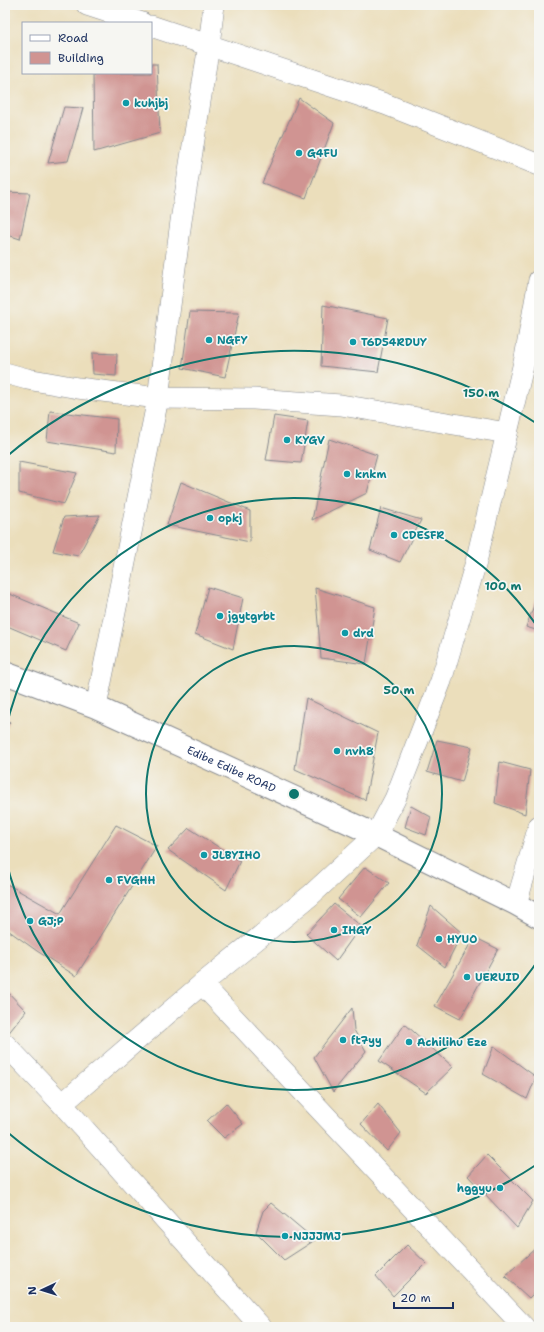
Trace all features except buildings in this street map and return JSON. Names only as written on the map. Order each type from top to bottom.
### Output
[{"type":"main road","name":"Edibe Edibe ROAD","points":[[5,673],[96,707],[376,835],[516,904],[539,917]]},
{"type":"street","points":[[87,5],[139,22]]},
{"type":"street","points":[[96,707],[158,398],[181,222],[214,5]]},
{"type":"street","points":[[152,26],[385,104],[539,165]]},
{"type":"street","points":[[62,1104],[202,984],[311,895],[376,835],[400,785],[441,681],[476,562],[525,358],[539,280]]},
{"type":"street","points":[[5,373],[27,379],[78,388],[158,398],[293,401],[341,405],[507,433]]},
{"type":"street","points":[[516,904],[539,826]]},
{"type":"street","points":[[202,984],[524,1327]]},
{"type":"street","points":[[5,1044],[62,1104],[261,1327]]},
{"type":"place","name":"kuhjbj","points":[[126,103]]},
{"type":"place","name":"G4FU","points":[[299,153]]},
{"type":"place","name":"NGFY","points":[[209,340]]},
{"type":"place","name":"T6D54RDUY","points":[[353,342]]},
{"type":"place","name":"KYGV","points":[[287,440]]},
{"type":"place","name":"knkm","points":[[347,474]]},
{"type":"place","name":"opkj","points":[[210,518]]},
{"type":"place","name":"CDESFR","points":[[394,535]]},
{"type":"place","name":"jgytgrbt","points":[[220,616]]},
{"type":"place","name":"drd","points":[[345,633]]},
{"type":"place","name":"nvh8","points":[[337,751]]},
{"type":"place","name":"JLBYIHO","points":[[204,855]]},
{"type":"place","name":"FVGHH","points":[[109,880]]},
{"type":"place","name":"GJ;P","points":[[30,921]]},
{"type":"place","name":"IHGY","points":[[334,930]]},
{"type":"place","name":"HYUO","points":[[439,939]]},
{"type":"place","name":"UERUID","points":[[467,977]]},
{"type":"place","name":"ft7yy","points":[[343,1040]]},
{"type":"place","name":"Achilihu Eze","points":[[409,1042]]},
{"type":"place","name":"hggyu","points":[[500,1188]]},
{"type":"place","name":"NJJJMJ","points":[[285,1236]]}]
